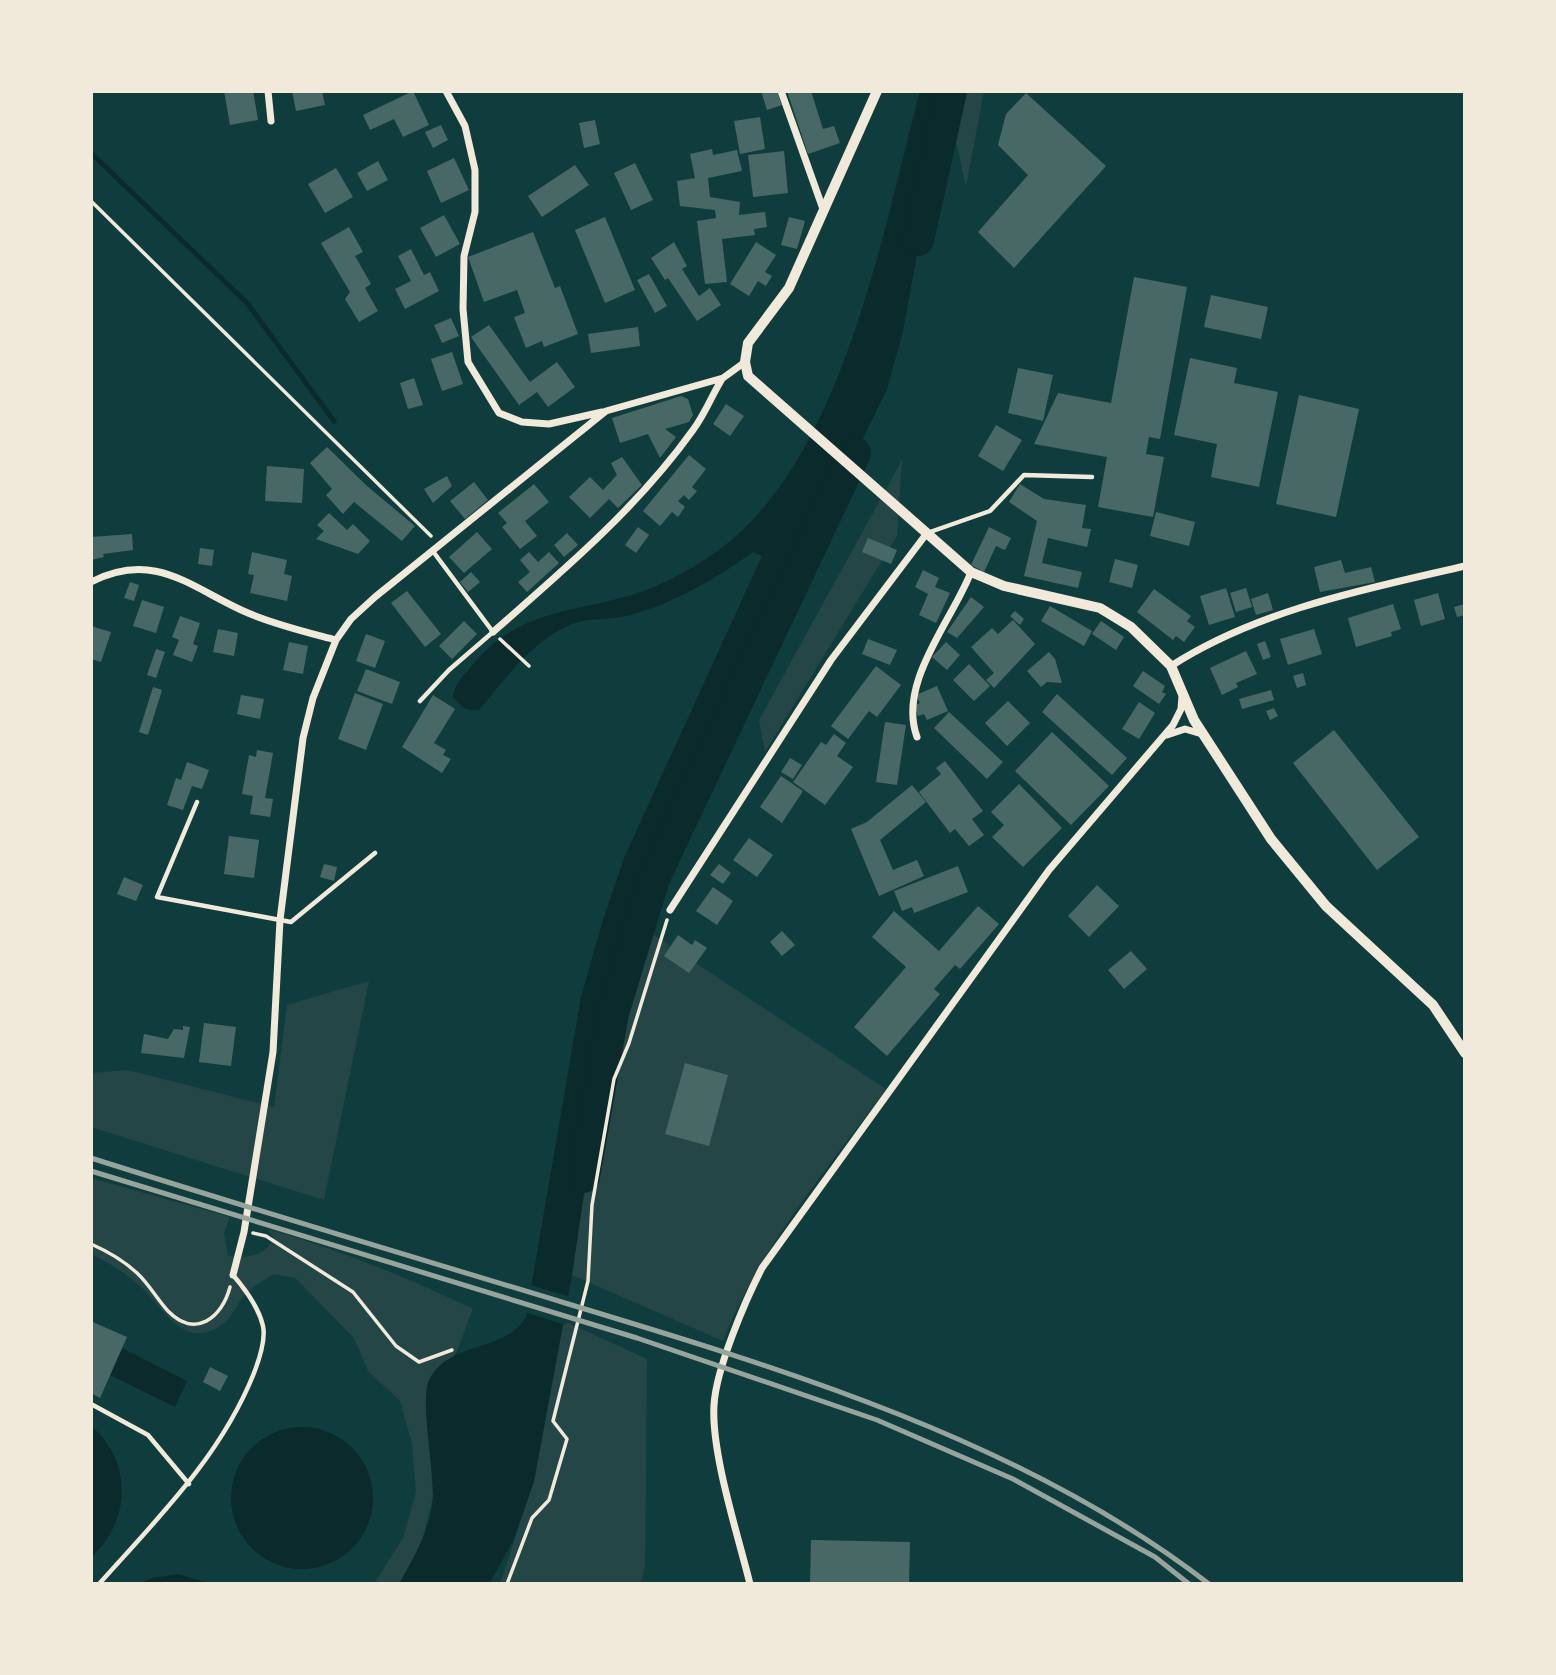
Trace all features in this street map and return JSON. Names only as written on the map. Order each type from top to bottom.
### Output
[{"type":"street","points":[[268,91],[271,121]]},
{"type":"street","points":[[446,91],[464,126],[475,170],[475,212],[464,256],[463,309],[468,362],[499,413],[522,422],[549,424],[723,378],[745,362]]},
{"type":"street","points":[[781,91],[824,209]]},
{"type":"street","points":[[877,91],[789,288],[748,343],[745,362],[748,376],[971,572],[1004,586],[1100,608],[1131,627],[1171,666],[1194,720],[1279,849],[1326,906],[1433,1005],[1465,1053]]},
{"type":"street","points":[[496,634],[633,501],[693,431],[723,378]]},
{"type":"street","points":[[233,1275],[244,1232],[247,1195],[273,1052],[280,920],[303,738],[317,686],[336,640],[375,597],[606,411]]},
{"type":"street","points":[[670,910],[831,660],[861,616],[927,533]]},
{"type":"street","points":[[1171,666],[1216,639],[1346,594],[1465,566]]},
{"type":"street","points":[[91,582],[123,571],[145,570],[167,574],[190,581],[247,612],[336,640]]},
{"type":"street","points":[[917,737],[912,712],[921,674],[929,652],[960,601],[971,572]]},
{"type":"street","points":[[750,1584],[728,1498],[715,1427],[715,1397],[742,1309],[762,1268],[1042,881],[1161,740],[1181,709],[1181,685]]},
{"type":"street","points":[[1161,740],[1176,730],[1185,729],[1203,734]]},
{"type":"lane","points":[[927,533],[990,511],[1024,475],[1092,477]]},
{"type":"lane","points":[[420,701],[449,670],[496,634],[435,547]]},
{"type":"lane","points":[[197,802],[157,897],[291,922],[375,853]]},
{"type":"lane","points":[[99,1584],[189,1484],[240,1407],[259,1358],[263,1327],[247,1292],[233,1275]]},
{"type":"lane","points":[[91,1404],[148,1435],[189,1484]]},
{"type":"path","points":[[91,201],[435,547]]},
{"type":"path","points":[[496,634],[529,666]]},
{"type":"path","points":[[507,1584],[532,1518],[549,1500],[567,1439],[554,1421],[588,1281],[592,1205],[614,1079],[629,1043],[670,910]]},
{"type":"path","points":[[244,1232],[266,1236],[353,1292],[396,1346],[419,1362],[452,1350]]},
{"type":"path","points":[[91,1244],[138,1274],[168,1311],[191,1324],[201,1325],[217,1315],[233,1275]]},
{"type":"shaded area","points":[[920,91],[947,91],[903,331],[887,389],[660,856],[634,921],[612,1006],[572,1275],[534,1481],[513,1541],[489,1584],[399,1584],[421,1541],[432,1507],[433,1483],[426,1400],[430,1378],[451,1358],[505,1336],[517,1328],[526,1317],[581,997],[603,920],[624,858],[762,556],[753,552],[708,581],[660,605],[626,616],[578,622],[563,628],[523,659],[479,710],[464,708],[453,697],[455,689],[490,647],[509,633],[529,622],[641,592],[672,578],[720,549],[762,510],[798,460],[827,402],[852,339],[873,274]]},
{"type":"shaded area","points":[[947,91],[984,91],[966,187],[946,95]]},
{"type":"shaded area","points":[[902,460],[897,536],[765,752],[759,720]]},
{"type":"shaded area","points":[[646,930],[886,1089],[775,1242],[755,1274],[723,1341],[572,1275],[596,1097]]},
{"type":"shaded area","points":[[369,981],[324,1200],[91,1127],[91,1073],[127,1070],[274,1107],[287,1005]]},
{"type":"shaded area","points":[[91,1178],[230,1217],[224,1233],[228,1256],[255,1255],[266,1249],[274,1238],[267,1229],[372,1264],[473,1309],[456,1353],[426,1398],[433,1497],[421,1545],[399,1584],[374,1584],[403,1538],[416,1492],[412,1443],[400,1401],[368,1371],[354,1338],[295,1278],[274,1274],[250,1290],[224,1323],[210,1331],[186,1331],[135,1282],[91,1254]]},
{"type":"shaded area","points":[[564,1321],[647,1359],[645,1568],[640,1584],[500,1584],[534,1481]]},
{"type":"shaded area","points":[[122,1348],[187,1381],[175,1407],[110,1375]]},
{"type":"shaded area","points":[[91,1426],[105,1440],[114,1456],[122,1492],[114,1527],[91,1557]]},
{"type":"shaded area","points":[[302,1427],[329,1433],[352,1448],[367,1471],[373,1498],[367,1525],[352,1548],[329,1563],[302,1569],[275,1563],[252,1548],[237,1525],[231,1498],[237,1471],[252,1448],[275,1433]]},
{"type":"shaded area","points":[[178,1574],[211,1584],[139,1584],[152,1578]]},
{"type":"pier","points":[[530,1285],[571,1297],[566,1325],[524,1312]]},
{"type":"building","points":[[224,91],[253,91],[258,120],[230,125]]},
{"type":"building","points":[[292,91],[322,91],[325,105],[296,111]]},
{"type":"building","points":[[413,91],[429,125],[403,137],[394,119],[370,130],[363,115]]},
{"type":"building","points":[[761,91],[777,91],[782,105],[767,110]]},
{"type":"building","points":[[787,91],[811,91],[823,129],[834,126],[840,143],[808,154]]},
{"type":"building","points":[[1026,93],[1106,166],[1014,268],[978,232],[1028,175],[998,145],[1006,114]]},
{"type":"building","points":[[760,117],[765,149],[740,154],[734,121]]},
{"type":"building","points":[[595,120],[600,144],[584,148],[579,123]]},
{"type":"building","points":[[441,125],[448,140],[433,148],[425,132]]},
{"type":"building","points":[[712,149],[713,155],[737,150],[742,171],[708,178],[710,197],[740,202],[739,215],[765,212],[767,227],[754,229],[755,235],[722,239],[727,282],[705,284],[697,221],[716,218],[715,210],[680,206],[677,181],[695,178],[690,154]]},
{"type":"building","points":[[784,151],[788,193],[753,197],[748,155]]},
{"type":"building","points":[[454,158],[469,190],[441,203],[427,171]]},
{"type":"building","points":[[378,161],[388,180],[367,191],[357,173]]},
{"type":"building","points":[[635,163],[653,200],[631,210],[614,173]]},
{"type":"building","points":[[575,165],[589,185],[542,217],[528,196]]},
{"type":"building","points":[[336,168],[353,197],[325,213],[308,184]]},
{"type":"building","points":[[444,215],[460,244],[436,257],[420,228]]},
{"type":"building","points":[[605,217],[635,290],[605,303],[575,230]]},
{"type":"building","points":[[789,217],[805,221],[797,249],[781,245]]},
{"type":"building","points":[[349,227],[363,252],[355,256],[371,284],[365,288],[378,311],[359,322],[345,299],[350,292],[321,243]]},
{"type":"building","points":[[533,232],[555,288],[560,286],[578,334],[544,347],[542,341],[526,348],[514,317],[525,313],[517,290],[484,302],[468,257]]},
{"type":"building","points":[[674,242],[687,266],[682,269],[699,296],[710,288],[721,305],[697,321],[651,258]]},
{"type":"building","points":[[756,242],[776,255],[765,272],[772,276],[766,286],[758,281],[749,296],[730,284]]},
{"type":"building","points":[[411,249],[424,275],[430,272],[439,291],[405,309],[395,289],[411,281],[398,256]]},
{"type":"building","points":[[649,274],[667,306],[655,313],[637,280]]},
{"type":"building","points":[[1134,277],[1187,287],[1160,439],[1149,437],[1146,454],[1164,457],[1153,517],[1098,507],[1107,457],[1034,444],[1058,393],[1111,403]]},
{"type":"building","points":[[1211,295],[1268,307],[1261,339],[1204,327]]},
{"type":"building","points":[[451,318],[459,336],[442,343],[434,325]]},
{"type":"building","points":[[489,325],[530,382],[557,362],[575,387],[548,407],[537,392],[519,405],[471,337]]},
{"type":"building","points":[[638,327],[640,346],[591,353],[588,334]]},
{"type":"building","points":[[452,352],[463,384],[442,391],[431,359]]},
{"type":"building","points":[[1190,358],[1237,368],[1234,383],[1278,392],[1259,487],[1211,477],[1217,444],[1174,435]]},
{"type":"building","points":[[1018,368],[1053,375],[1043,421],[1008,413]]},
{"type":"building","points":[[414,378],[423,405],[408,409],[400,383]]},
{"type":"building","points":[[1299,395],[1359,409],[1336,517],[1276,504]]},
{"type":"building","points":[[681,396],[688,399],[693,415],[689,422],[665,429],[676,437],[660,458],[648,434],[620,443],[612,418]]},
{"type":"building","points":[[726,404],[744,416],[730,436],[713,424]]},
{"type":"building","points":[[996,425],[1022,440],[1003,471],[978,456]]},
{"type":"building","points":[[327,447],[367,486],[415,526],[402,541],[354,502],[343,514],[326,495],[332,489],[310,463]]},
{"type":"building","points":[[689,455],[706,469],[692,487],[697,491],[689,500],[684,495],[678,501],[685,507],[678,517],[672,512],[660,526],[643,511]]},
{"type":"building","points":[[622,457],[642,485],[618,508],[609,499],[590,518],[569,497],[590,477],[603,490],[617,475],[611,463]]},
{"type":"building","points":[[267,466],[304,469],[302,503],[265,501]]},
{"type":"building","points":[[447,476],[452,486],[433,503],[424,489]]},
{"type":"building","points":[[474,482],[488,500],[465,519],[450,501]]},
{"type":"building","points":[[534,484],[549,502],[525,521],[537,536],[520,549],[502,527],[507,523],[498,513]]},
{"type":"building","points":[[1020,484],[1044,499],[1086,505],[1082,528],[1091,529],[1087,547],[1048,538],[1042,563],[1082,572],[1078,588],[1024,576],[1037,521],[1009,502]]},
{"type":"building","points":[[1156,512],[1195,522],[1189,546],[1150,536]]},
{"type":"building","points":[[329,513],[347,530],[353,524],[370,541],[358,554],[316,539],[324,531],[317,525]]},
{"type":"building","points":[[638,527],[649,535],[636,553],[625,545]]},
{"type":"building","points":[[989,527],[1011,538],[1005,550],[996,546],[984,572],[971,565]]},
{"type":"building","points":[[477,532],[492,549],[464,573],[449,557]]},
{"type":"building","points":[[567,533],[578,545],[564,557],[554,545]]},
{"type":"building","points":[[132,534],[133,550],[103,554],[104,557],[91,560],[91,537]]},
{"type":"building","points":[[868,538],[897,550],[891,564],[862,552]]},
{"type":"building","points":[[200,548],[214,550],[212,566],[198,564]]},
{"type":"building","points":[[252,552],[287,560],[284,574],[292,576],[287,601],[250,593],[254,575],[248,574]]},
{"type":"building","points":[[529,552],[538,562],[549,552],[559,563],[527,592],[518,582],[530,572],[520,560]]},
{"type":"building","points":[[1115,559],[1138,565],[1132,588],[1109,582]]},
{"type":"building","points":[[1341,560],[1345,573],[1371,567],[1375,582],[1320,592],[1314,567]]},
{"type":"building","points":[[923,570],[939,578],[935,587],[950,593],[936,623],[919,615],[928,594],[915,587]]},
{"type":"building","points":[[471,572],[480,582],[468,592],[460,582]]},
{"type":"building","points":[[130,582],[139,585],[134,601],[124,598]]},
{"type":"building","points":[[1226,588],[1235,617],[1209,625],[1200,596]]},
{"type":"building","points":[[1246,588],[1252,607],[1236,612],[1230,593]]},
{"type":"building","points":[[1154,589],[1191,616],[1187,621],[1195,627],[1184,642],[1176,636],[1173,640],[1137,612]]},
{"type":"building","points":[[407,591],[441,634],[425,647],[391,603]]},
{"type":"building","points":[[1268,593],[1273,610],[1256,615],[1251,599]]},
{"type":"building","points":[[1438,593],[1445,619],[1421,626],[1414,600]]},
{"type":"building","points":[[971,597],[984,607],[957,638],[947,632]]},
{"type":"building","points":[[142,600],[164,607],[156,633],[133,626]]},
{"type":"building","points":[[1393,604],[1401,629],[1391,632],[1392,636],[1356,647],[1348,618]]},
{"type":"building","points":[[1465,604],[1465,615],[1457,617],[1454,607]]},
{"type":"building","points":[[1050,606],[1092,631],[1084,646],[1041,621]]},
{"type":"building","points":[[1015,611],[1024,619],[1020,625],[1010,616]]},
{"type":"building","points":[[180,616],[200,623],[193,644],[198,646],[192,662],[173,655],[179,640],[172,637]]},
{"type":"building","points":[[1013,620],[1035,644],[994,688],[986,680],[994,673],[971,647],[992,628],[998,634]]},
{"type":"building","points":[[464,621],[477,634],[452,659],[439,646]]},
{"type":"building","points":[[1101,621],[1124,637],[1116,650],[1092,634]]},
{"type":"building","points":[[91,626],[111,632],[101,662],[91,659]]},
{"type":"building","points":[[218,629],[238,633],[234,656],[213,652]]},
{"type":"building","points":[[1314,629],[1322,654],[1288,665],[1280,639]]},
{"type":"building","points":[[366,634],[385,641],[375,668],[356,661]]},
{"type":"building","points":[[868,639],[897,650],[890,665],[862,654]]},
{"type":"building","points":[[1265,641],[1271,657],[1263,660],[1257,644]]},
{"type":"building","points":[[289,642],[308,646],[303,674],[283,670]]},
{"type":"building","points":[[946,642],[960,655],[947,670],[932,657]]},
{"type":"building","points":[[156,649],[165,652],[156,678],[147,675]]},
{"type":"building","points":[[1246,651],[1257,674],[1236,683],[1238,687],[1222,695],[1210,668]]},
{"type":"building","points":[[1049,652],[1055,659],[1062,683],[1047,682],[1041,687],[1027,671]]},
{"type":"building","points":[[969,664],[990,686],[974,701],[953,680]]},
{"type":"building","points":[[876,666],[901,685],[877,717],[869,711],[848,739],[831,726]]},
{"type":"building","points":[[366,669],[400,682],[392,704],[357,691]]},
{"type":"building","points":[[1143,671],[1165,686],[1162,692],[1166,694],[1159,704],[1133,686]]},
{"type":"building","points":[[1303,673],[1306,685],[1297,688],[1293,676]]},
{"type":"building","points":[[937,686],[948,711],[927,720],[924,714],[918,716],[914,705],[920,703],[916,695]]},
{"type":"building","points":[[153,687],[162,690],[148,735],[139,732]]},
{"type":"building","points":[[1271,690],[1274,700],[1242,709],[1239,699]]},
{"type":"building","points":[[355,693],[383,704],[366,750],[338,739]]},
{"type":"building","points":[[1057,694],[1127,758],[1112,775],[1042,712]]},
{"type":"building","points":[[241,695],[264,699],[260,719],[237,714]]},
{"type":"building","points":[[433,695],[455,709],[434,743],[446,750],[443,755],[451,759],[442,773],[402,747]]},
{"type":"building","points":[[1008,701],[1030,723],[1007,746],[985,723]]},
{"type":"building","points":[[1139,702],[1155,713],[1139,739],[1122,729]]},
{"type":"building","points":[[1274,708],[1278,716],[1270,720],[1266,711]]},
{"type":"building","points":[[949,712],[1003,762],[987,779],[934,728]]},
{"type":"building","points":[[885,722],[906,725],[897,785],[876,782]]},
{"type":"building","points":[[1334,730],[1419,837],[1377,870],[1293,763]]},
{"type":"building","points":[[1052,732],[1109,786],[1071,825],[1015,771]]},
{"type":"building","points":[[834,734],[846,743],[837,756],[853,767],[825,805],[793,782],[821,742],[826,745]]},
{"type":"building","points":[[257,750],[273,753],[265,798],[273,799],[270,817],[250,814],[253,796],[242,794],[249,755],[256,757]]},
{"type":"building","points":[[790,758],[802,765],[793,779],[781,772]]},
{"type":"building","points":[[945,761],[983,811],[972,819],[984,835],[969,846],[955,829],[950,833],[919,792],[941,774],[936,768]]},
{"type":"building","points":[[187,762],[209,770],[202,789],[192,786],[183,810],[167,805],[176,778],[181,780]]},
{"type":"building","points":[[781,776],[803,791],[782,823],[760,807]]},
{"type":"building","points":[[1019,784],[1062,828],[1023,867],[992,837],[1004,825],[991,812]]},
{"type":"building","points":[[912,785],[926,802],[880,840],[893,870],[917,860],[924,876],[879,896],[851,829],[867,822]]},
{"type":"building","points":[[229,836],[259,840],[254,878],[224,874]]},
{"type":"building","points":[[749,838],[773,855],[757,877],[733,860]]},
{"type":"building","points":[[324,864],[337,867],[334,881],[320,877]]},
{"type":"building","points":[[719,864],[731,873],[723,884],[710,875]]},
{"type":"building","points":[[958,866],[968,892],[914,913],[912,907],[902,911],[894,891]]},
{"type":"building","points":[[124,877],[143,885],[136,901],[117,894]]},
{"type":"building","points":[[1097,885],[1119,906],[1089,937],[1068,916]]},
{"type":"building","points":[[713,887],[733,901],[717,925],[696,911]]},
{"type":"building","points":[[978,906],[999,924],[960,969],[955,965],[934,989],[940,994],[887,1056],[854,1027],[906,967],[872,937],[894,911],[939,951]]},
{"type":"building","points":[[782,931],[795,945],[782,956],[770,942]]},
{"type":"building","points":[[678,935],[692,945],[695,940],[707,948],[689,973],[664,956]]},
{"type":"building","points":[[1131,951],[1147,969],[1124,989],[1108,970]]},
{"type":"building","points":[[204,1023],[236,1027],[231,1066],[199,1062]]},
{"type":"building","points":[[183,1026],[190,1027],[184,1058],[141,1053],[144,1034],[168,1039],[174,1029],[183,1030]]},
{"type":"building","points":[[685,1063],[728,1075],[709,1146],[665,1134]]},
{"type":"building","points":[[93,1322],[127,1337],[100,1398],[91,1393]]},
{"type":"building","points":[[210,1367],[228,1376],[220,1391],[203,1382]]},
{"type":"building","points":[[811,1540],[910,1542],[909,1584],[810,1584]]},
{"type":"waterway","points":[[918,240],[951,91]]},
{"type":"waterway","points":[[91,153],[247,303],[334,421]]},
{"type":"waterway","points":[[584,1177],[613,1013],[654,878],[855,453]]},
{"type":"railway","points":[[91,1158],[648,1328],[817,1383],[901,1415],[983,1450],[1062,1489],[1138,1534],[1209,1584]]},
{"type":"railway","points":[[91,1171],[637,1338],[877,1420],[1013,1479],[1155,1557],[1189,1584]]}]
